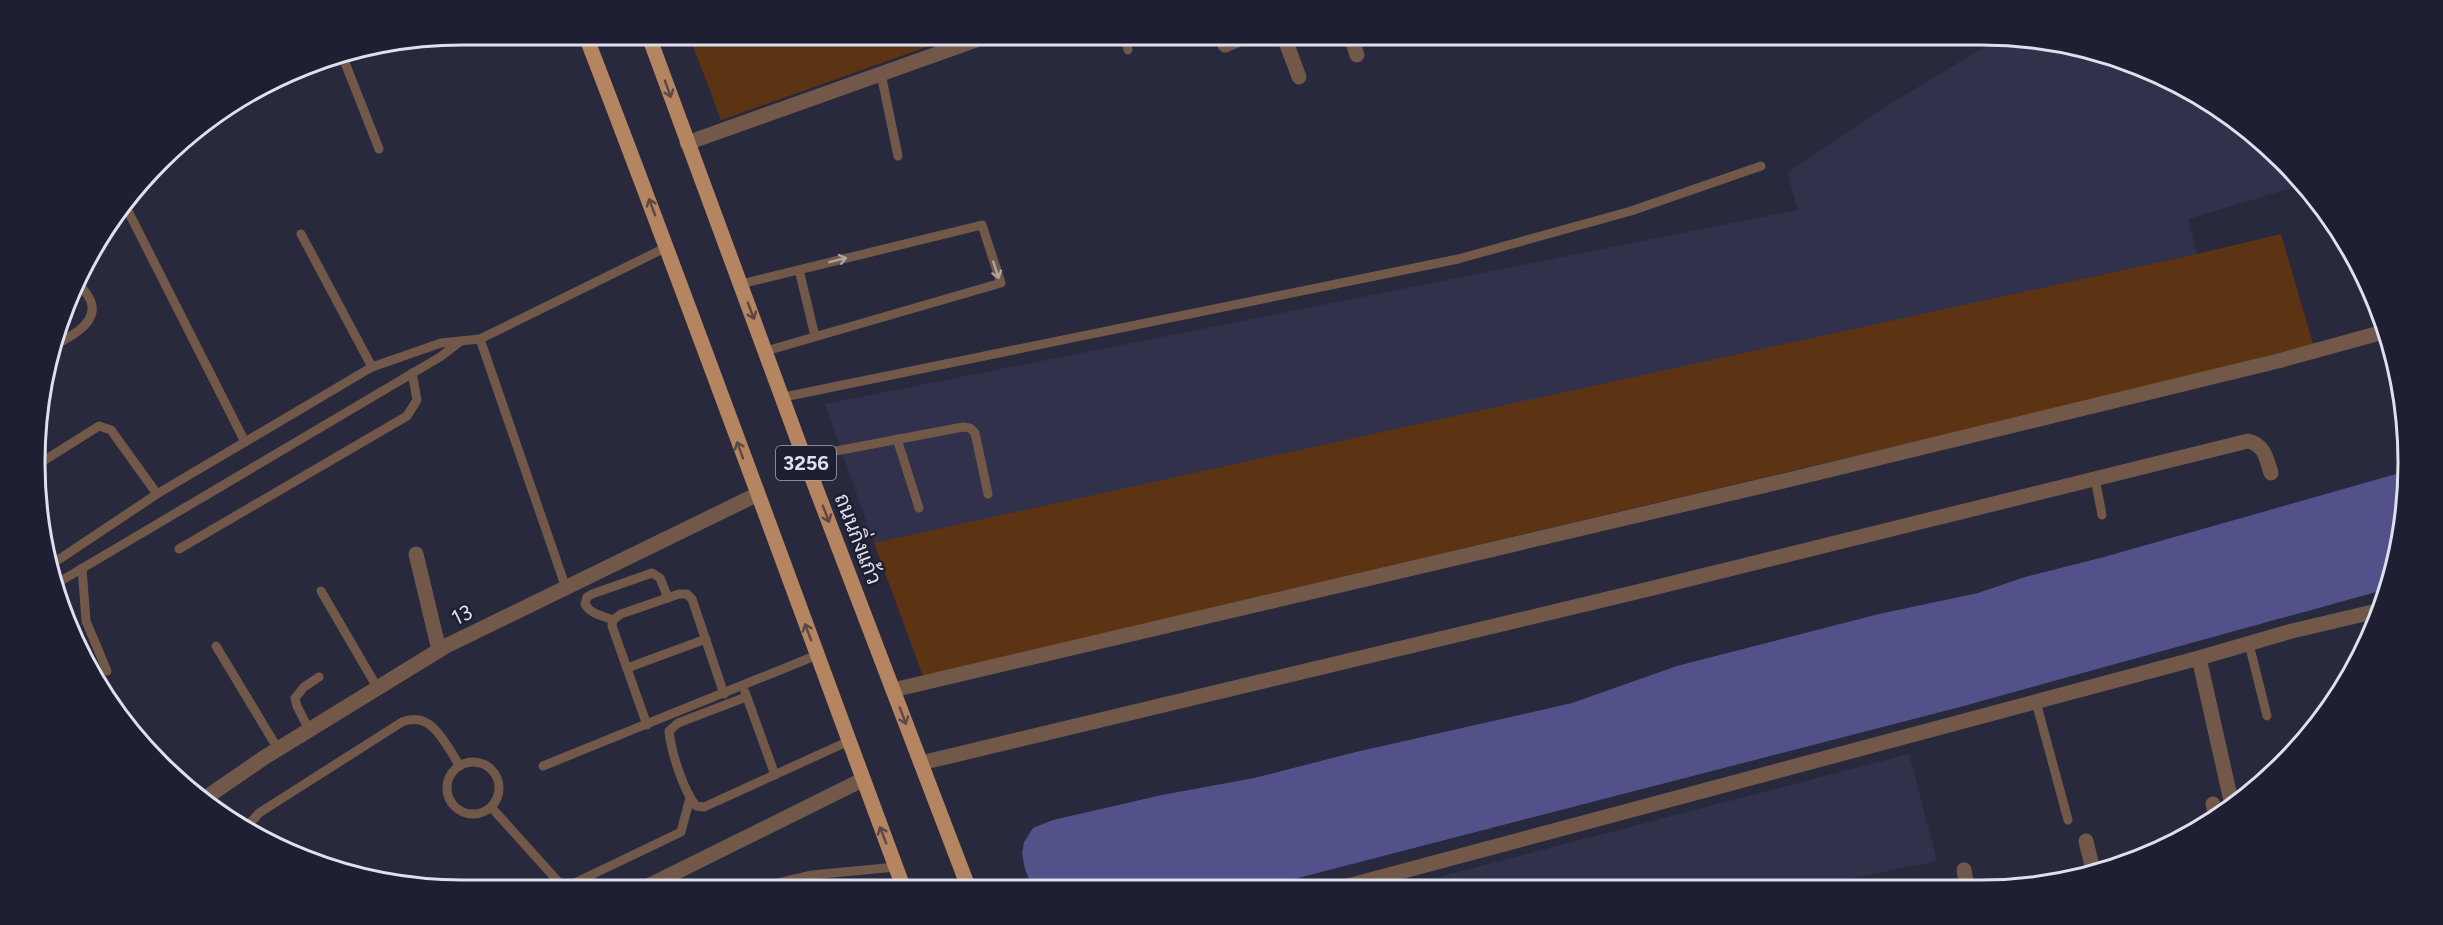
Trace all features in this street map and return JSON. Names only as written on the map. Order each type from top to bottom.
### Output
[{"type":"main road","name":"3256","points":[[589,45],[667,247],[756,495],[901,880]]},
{"type":"main road","name":"ถนนกิ่งแก้ว","points":[[652,45],[784,397],[804,457],[966,880]]},
{"type":"street","points":[[687,143],[962,45]]},
{"type":"street","points":[[1287,45],[1299,77]]},
{"type":"street","points":[[1354,45],[1357,55]]},
{"type":"street","points":[[893,690],[1804,476],[2278,362],[2378,334]]},
{"type":"street","points":[[921,763],[1653,588],[2248,441],[2257,443],[2264,450],[2271,473]]},
{"type":"street","name":"13","points":[[210,795],[278,749],[439,650],[756,495]]},
{"type":"street","points":[[416,554],[439,650]]},
{"type":"street","points":[[1370,880],[2370,613]]},
{"type":"street","points":[[2199,658],[2230,797]]},
{"type":"street","points":[[660,880],[862,780]]},
{"type":"street","points":[[2086,841],[2091,865]]},
{"type":"street","points":[[1964,870],[1966,880]]},
{"type":"lane","points":[[1127,45],[1128,50]]},
{"type":"lane","points":[[345,62],[379,149]]},
{"type":"lane","points":[[881,74],[898,156]]},
{"type":"lane","points":[[784,397],[1458,260],[1620,214],[1761,166]]},
{"type":"lane","points":[[128,212],[245,442]]},
{"type":"lane","points":[[741,284],[982,225],[1001,283],[766,351]]},
{"type":"lane","points":[[301,234],[372,367]]},
{"type":"lane","points":[[57,561],[158,494],[372,367],[441,343],[480,339],[667,247]]},
{"type":"lane","points":[[799,270],[815,336]]},
{"type":"lane","points":[[63,340],[82,328],[91,316],[92,303],[83,290]]},
{"type":"lane","points":[[480,339],[566,588]]},
{"type":"lane","points":[[62,580],[440,357],[461,341]]},
{"type":"lane","points":[[178,549],[407,416],[417,400],[412,373]]},
{"type":"lane","points":[[45,460],[99,426],[105,427],[111,430],[158,494]]},
{"type":"lane","points":[[804,457],[963,427],[970,428],[975,433],[988,494]]},
{"type":"lane","points":[[897,440],[919,508]]},
{"type":"lane","points":[[2095,478],[2102,515]]},
{"type":"lane","points":[[82,568],[86,621],[107,671]]},
{"type":"lane","points":[[613,620],[587,608],[585,604],[587,597],[652,573],[660,578],[668,598]]},
{"type":"lane","points":[[321,591],[377,687]]},
{"type":"lane","points":[[647,725],[612,626],[613,620],[621,614],[687,594],[692,599],[724,694]]},
{"type":"lane","points":[[627,668],[706,639]]},
{"type":"lane","points":[[2249,644],[2267,716]]},
{"type":"lane","points":[[216,646],[278,749]]},
{"type":"lane","points":[[543,766],[817,655]]},
{"type":"lane","points":[[309,730],[297,706],[296,698],[304,687],[319,677]]},
{"type":"lane","points":[[743,686],[775,775]]},
{"type":"lane","points":[[746,697],[678,723],[669,731],[670,742],[690,798],[696,806],[704,807],[849,741]]},
{"type":"lane","points":[[2036,702],[2068,820]]},
{"type":"lane","points":[[251,822],[259,813],[413,717],[431,723],[460,766]]},
{"type":"lane","points":[[473,761],[482,763],[496,774],[500,791],[491,807],[484,812],[467,814],[452,805],[448,798],[447,781],[451,774],[460,766],[473,761]]},
{"type":"lane","points":[[581,880],[681,832],[690,798]]},
{"type":"lane","points":[[491,807],[554,880]]},
{"type":"lane","points":[[791,880],[812,875],[896,867]]},
{"type":"shaded area","points":[[693,45],[932,45],[721,120]]},
{"type":"shaded area","points":[[1991,45],[2062,53],[2115,67],[2140,77],[2189,101],[2235,131],[2276,167],[2294,187],[2188,219],[2197,254],[1040,509],[874,543],[825,404],[1798,210],[1787,173],[1890,104]]},
{"type":"shaded area","points":[[2281,234],[2313,344],[2150,386],[923,676],[874,543],[2197,254]]},
{"type":"shaded area","points":[[2398,474],[2390,544],[2378,592],[1960,707],[1290,880],[1029,880],[1025,869],[1022,853],[1024,842],[1033,828],[1053,820],[1162,795],[1254,778],[1356,752],[1572,703],[1677,666],[1879,614],[1978,593],[2025,577],[2104,557]]},
{"type":"shaded area","points":[[1909,754],[1937,861],[1844,880],[1428,880]]}]
